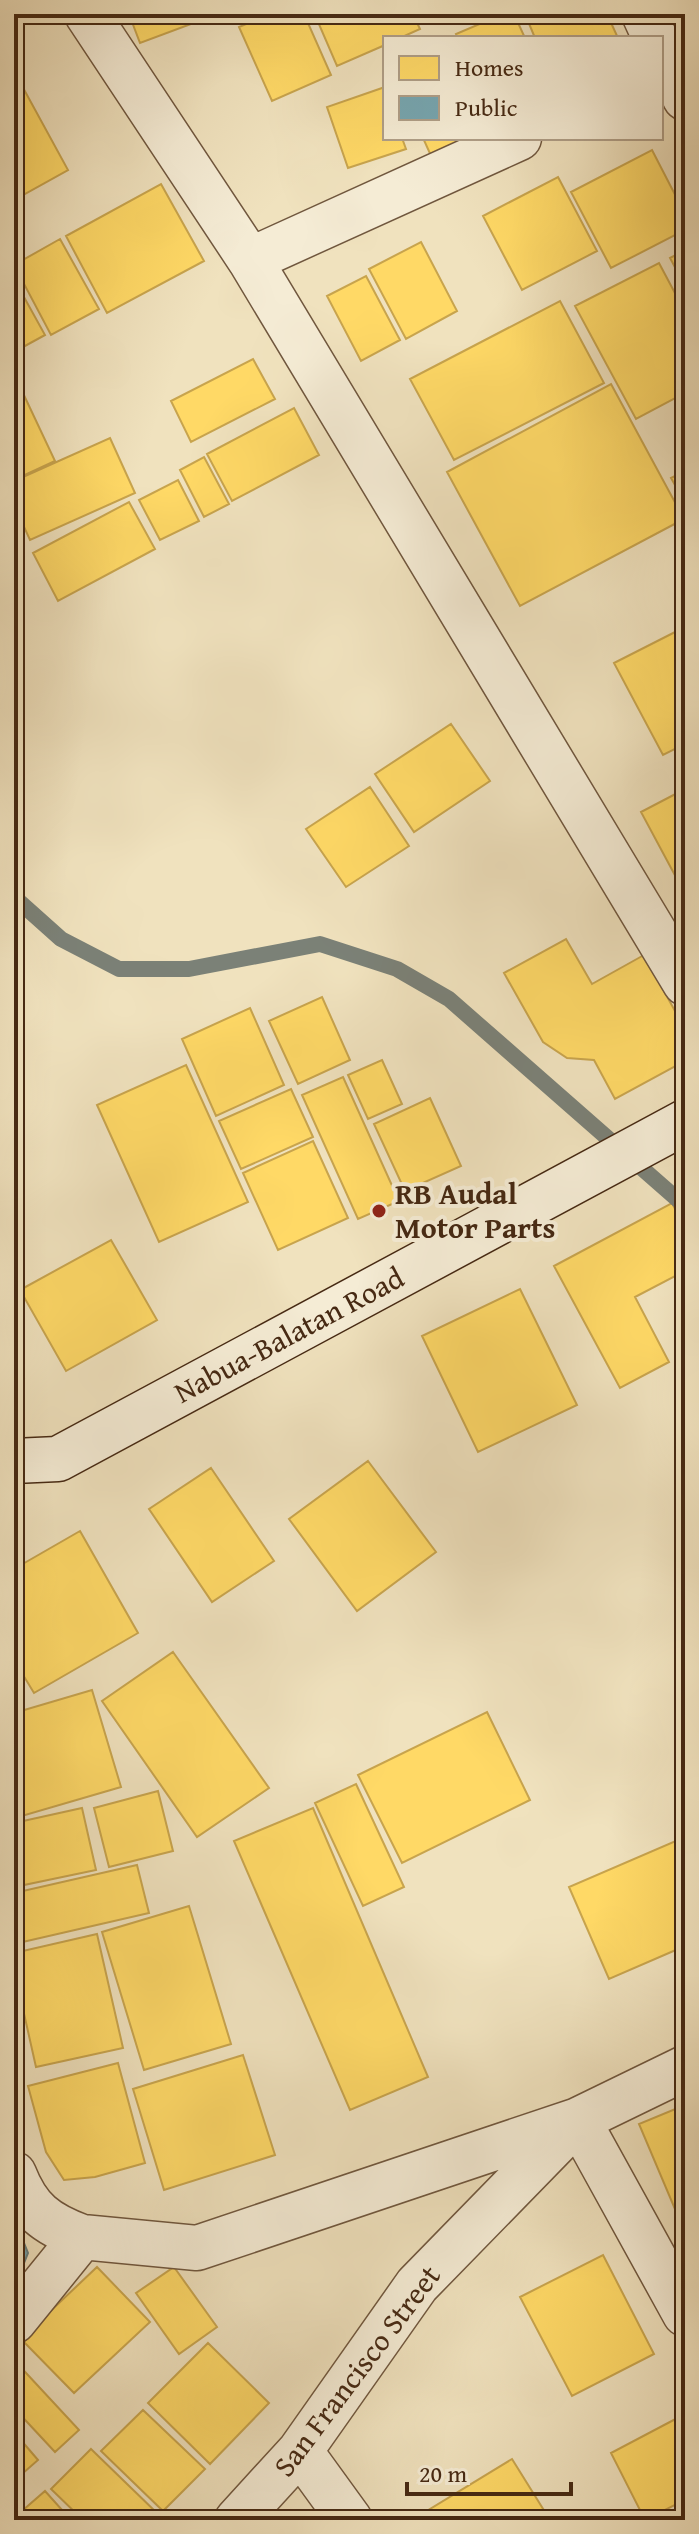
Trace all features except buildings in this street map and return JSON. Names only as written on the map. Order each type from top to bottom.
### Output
[{"type":"street","points":[[87,14],[250,260],[685,983]]},
{"type":"street","points":[[644,14],[655,36]]},
{"type":"street","points":[[250,260],[515,140]]},
{"type":"street","name":"Nabua-Balatan Road","points":[[14,1461],[58,1459],[672,1129]]},
{"type":"street","points":[[14,2174],[24,2201],[57,2228],[82,2237],[197,2248],[578,2120],[685,2068]]},
{"type":"street","points":[[578,2120],[685,2314]]},
{"type":"street","name":"San Francisco Street","points":[[237,2520],[300,2451],[417,2285],[578,2120]]},
{"type":"street","points":[[14,2321],[82,2237]]},
{"type":"street","points":[[300,2451],[350,2520]]},
{"type":"waterway","points":[[14,897],[61,939],[119,969],[189,969],[320,944],[397,969],[449,999],[685,1206]]},
{"type":"place","name":"RB Audal Motor Parts","points":[[379,1211]]}]
